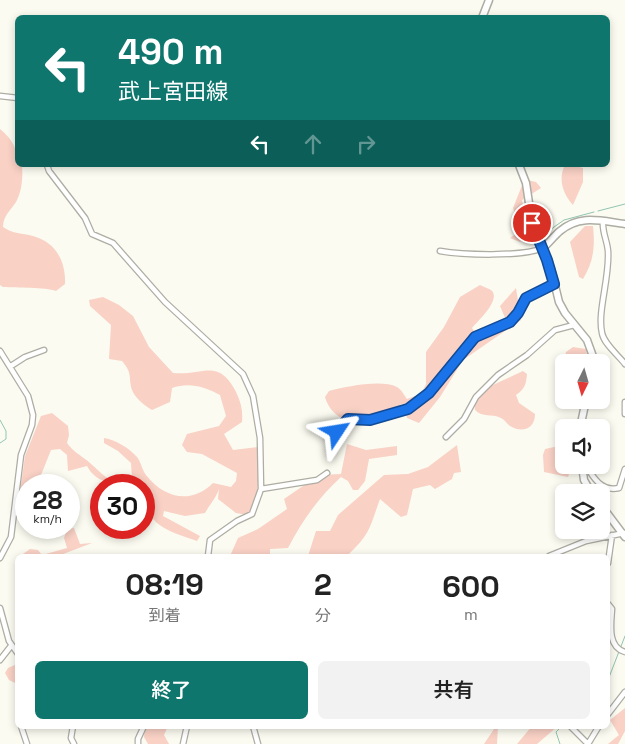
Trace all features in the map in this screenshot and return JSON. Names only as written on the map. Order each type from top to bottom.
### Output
[{"type":"main road","points":[[483,15],[489,0]]},
{"type":"main road","points":[[520,167],[526,183],[532,223],[543,248],[560,305],[587,340],[592,354]]},
{"type":"main road","points":[[543,248],[561,230],[574,222],[591,219],[625,224]]},
{"type":"main road","points":[[610,516],[624,534]]},
{"type":"street","points":[[0,96],[15,98]]},
{"type":"street","points":[[47,167],[48,171],[84,218],[92,234],[113,243],[177,314],[243,374],[253,396],[260,438],[260,489],[252,514],[237,521],[210,540],[208,554]]},
{"type":"street","points":[[603,221],[602,229],[608,247],[608,269],[600,321],[602,334],[625,364]]},
{"type":"street","points":[[440,251],[517,254],[530,253],[543,248]]},
{"type":"street","points":[[337,432],[348,419],[370,420],[408,409],[429,393],[475,337],[510,322],[518,313],[526,298],[554,284]]},
{"type":"street","points":[[446,437],[464,419],[476,397],[498,375],[527,355],[555,330],[574,325]]},
{"type":"street","points":[[11,366],[25,357],[44,350]]},
{"type":"street","points":[[0,351],[28,396],[33,416],[32,425],[21,455],[11,537],[0,558]]},
{"type":"street","points":[[625,402],[625,414]]},
{"type":"street","points":[[591,474],[595,481],[609,488],[619,488],[625,469]]},
{"type":"street","points":[[260,489],[317,480],[327,473]]},
{"type":"street","points":[[554,554],[586,541],[624,534]]},
{"type":"street","points":[[609,554],[612,535]]},
{"type":"street","points":[[610,606],[612,609],[612,642],[618,650],[625,652]]},
{"type":"street","points":[[0,608],[11,646],[15,651]]},
{"type":"street","points":[[0,660],[11,646]]},
{"type":"street","points":[[610,711],[625,692]]},
{"type":"street","points":[[22,729],[27,744]]},
{"type":"street","points":[[72,729],[71,738],[74,744]]},
{"type":"street","points":[[138,744],[143,729]]},
{"type":"street","points":[[183,744],[186,729]]},
{"type":"street","points":[[254,729],[258,744]]},
{"type":"street","points":[[573,729],[588,744],[597,729]]},
{"type":"shaded area","points":[[0,129],[14,145],[15,167],[22,167],[20,193],[3,223],[3,227],[14,232],[33,236],[48,243],[58,254],[64,268],[65,284],[56,291],[38,288],[3,287],[0,285]]},
{"type":"shaded area","points":[[564,167],[583,168],[583,182],[573,205],[567,197],[562,183]]},
{"type":"shaded area","points":[[527,180],[536,182],[541,188],[522,200],[528,234],[520,242],[510,238],[521,230],[513,208],[523,183]]},
{"type":"shaded area","points":[[585,226],[593,226],[594,247],[592,260],[583,279],[579,277],[570,242]]},
{"type":"shaded area","points":[[480,285],[491,290],[494,294],[494,299],[488,310],[472,328],[478,337],[506,320],[500,306],[516,288],[521,320],[463,360],[440,397],[419,423],[407,418],[405,405],[401,404],[387,420],[360,422],[339,416],[328,405],[325,397],[329,391],[363,384],[382,384],[397,387],[407,399],[421,394],[426,384],[426,352],[444,327],[460,297]]},
{"type":"shaded area","points":[[103,297],[119,305],[133,316],[149,347],[173,373],[216,371],[229,381],[240,403],[242,422],[224,434],[233,450],[258,447],[257,491],[252,507],[247,515],[236,513],[218,499],[219,489],[205,513],[185,516],[164,511],[163,516],[200,536],[197,541],[165,529],[155,520],[155,484],[169,493],[187,496],[205,490],[213,483],[231,487],[236,481],[237,473],[202,454],[187,452],[182,445],[187,434],[219,426],[226,416],[220,395],[203,388],[185,385],[172,388],[170,402],[152,410],[143,404],[132,390],[129,372],[122,361],[109,359],[111,325],[90,306],[89,300]]},
{"type":"shaded area","points":[[573,347],[586,349],[587,354],[566,354]]},
{"type":"shaded area","points":[[523,371],[527,374],[525,383],[521,391],[516,395],[519,403],[535,414],[531,426],[524,429],[515,428],[501,418],[481,414],[475,410],[474,400],[478,392]]},
{"type":"shaded area","points":[[52,413],[68,426],[69,435],[67,443],[102,474],[93,474],[87,466],[68,471],[67,455],[60,449],[51,450],[41,474],[22,474],[25,456],[41,416]]},
{"type":"shaded area","points":[[104,438],[118,443],[130,451],[140,461],[145,473],[132,474],[131,463],[118,451],[104,443]]},
{"type":"shaded area","points":[[347,444],[366,450],[397,446],[397,455],[369,459],[365,481],[358,490],[353,490],[348,481],[341,477],[311,510],[288,548],[270,549],[270,554],[231,554],[238,538],[258,529],[287,509],[284,499],[319,475],[341,474]]},
{"type":"shaded area","points":[[457,445],[461,472],[454,473],[452,479],[435,489],[430,485],[413,489],[407,515],[401,517],[380,499],[365,536],[349,554],[309,554],[316,531],[330,531],[338,515],[384,475],[408,474],[428,467]]},
{"type":"shaded area","points":[[555,447],[555,474],[569,474],[568,477],[544,472],[543,455],[545,449]]},
{"type":"shaded area","points":[[64,539],[78,539],[80,544],[92,543],[63,554],[46,554],[67,548]]},
{"type":"shaded area","points":[[30,549],[38,550],[41,554],[23,554]]},
{"type":"shaded area","points":[[15,665],[15,683],[9,680],[5,673],[8,668]]},
{"type":"shaded area","points":[[625,708],[625,731],[618,744],[608,744],[619,735],[610,720]]},
{"type":"shaded area","points":[[145,729],[167,729],[164,735],[169,744],[148,744],[144,737]]},
{"type":"shaded area","points":[[494,729],[498,729],[497,744],[484,744]]},
{"type":"shaded area","points":[[530,729],[554,729],[537,744],[517,744]]},
{"type":"waterway","points":[[598,211],[625,204]]},
{"type":"waterway","points":[[547,232],[564,220],[594,212]]},
{"type":"waterway","points":[[0,420],[6,431],[6,439],[0,443]]},
{"type":"waterway","points":[[610,675],[625,636]]},
{"type":"waterway","points":[[559,729],[556,732],[560,744]]},
{"type":"route","points":[[337,432],[348,419],[370,420],[408,409],[429,393],[437,380],[458,355],[463,353],[475,337],[510,322],[518,313],[526,298],[554,284],[543,248],[532,223]]}]
